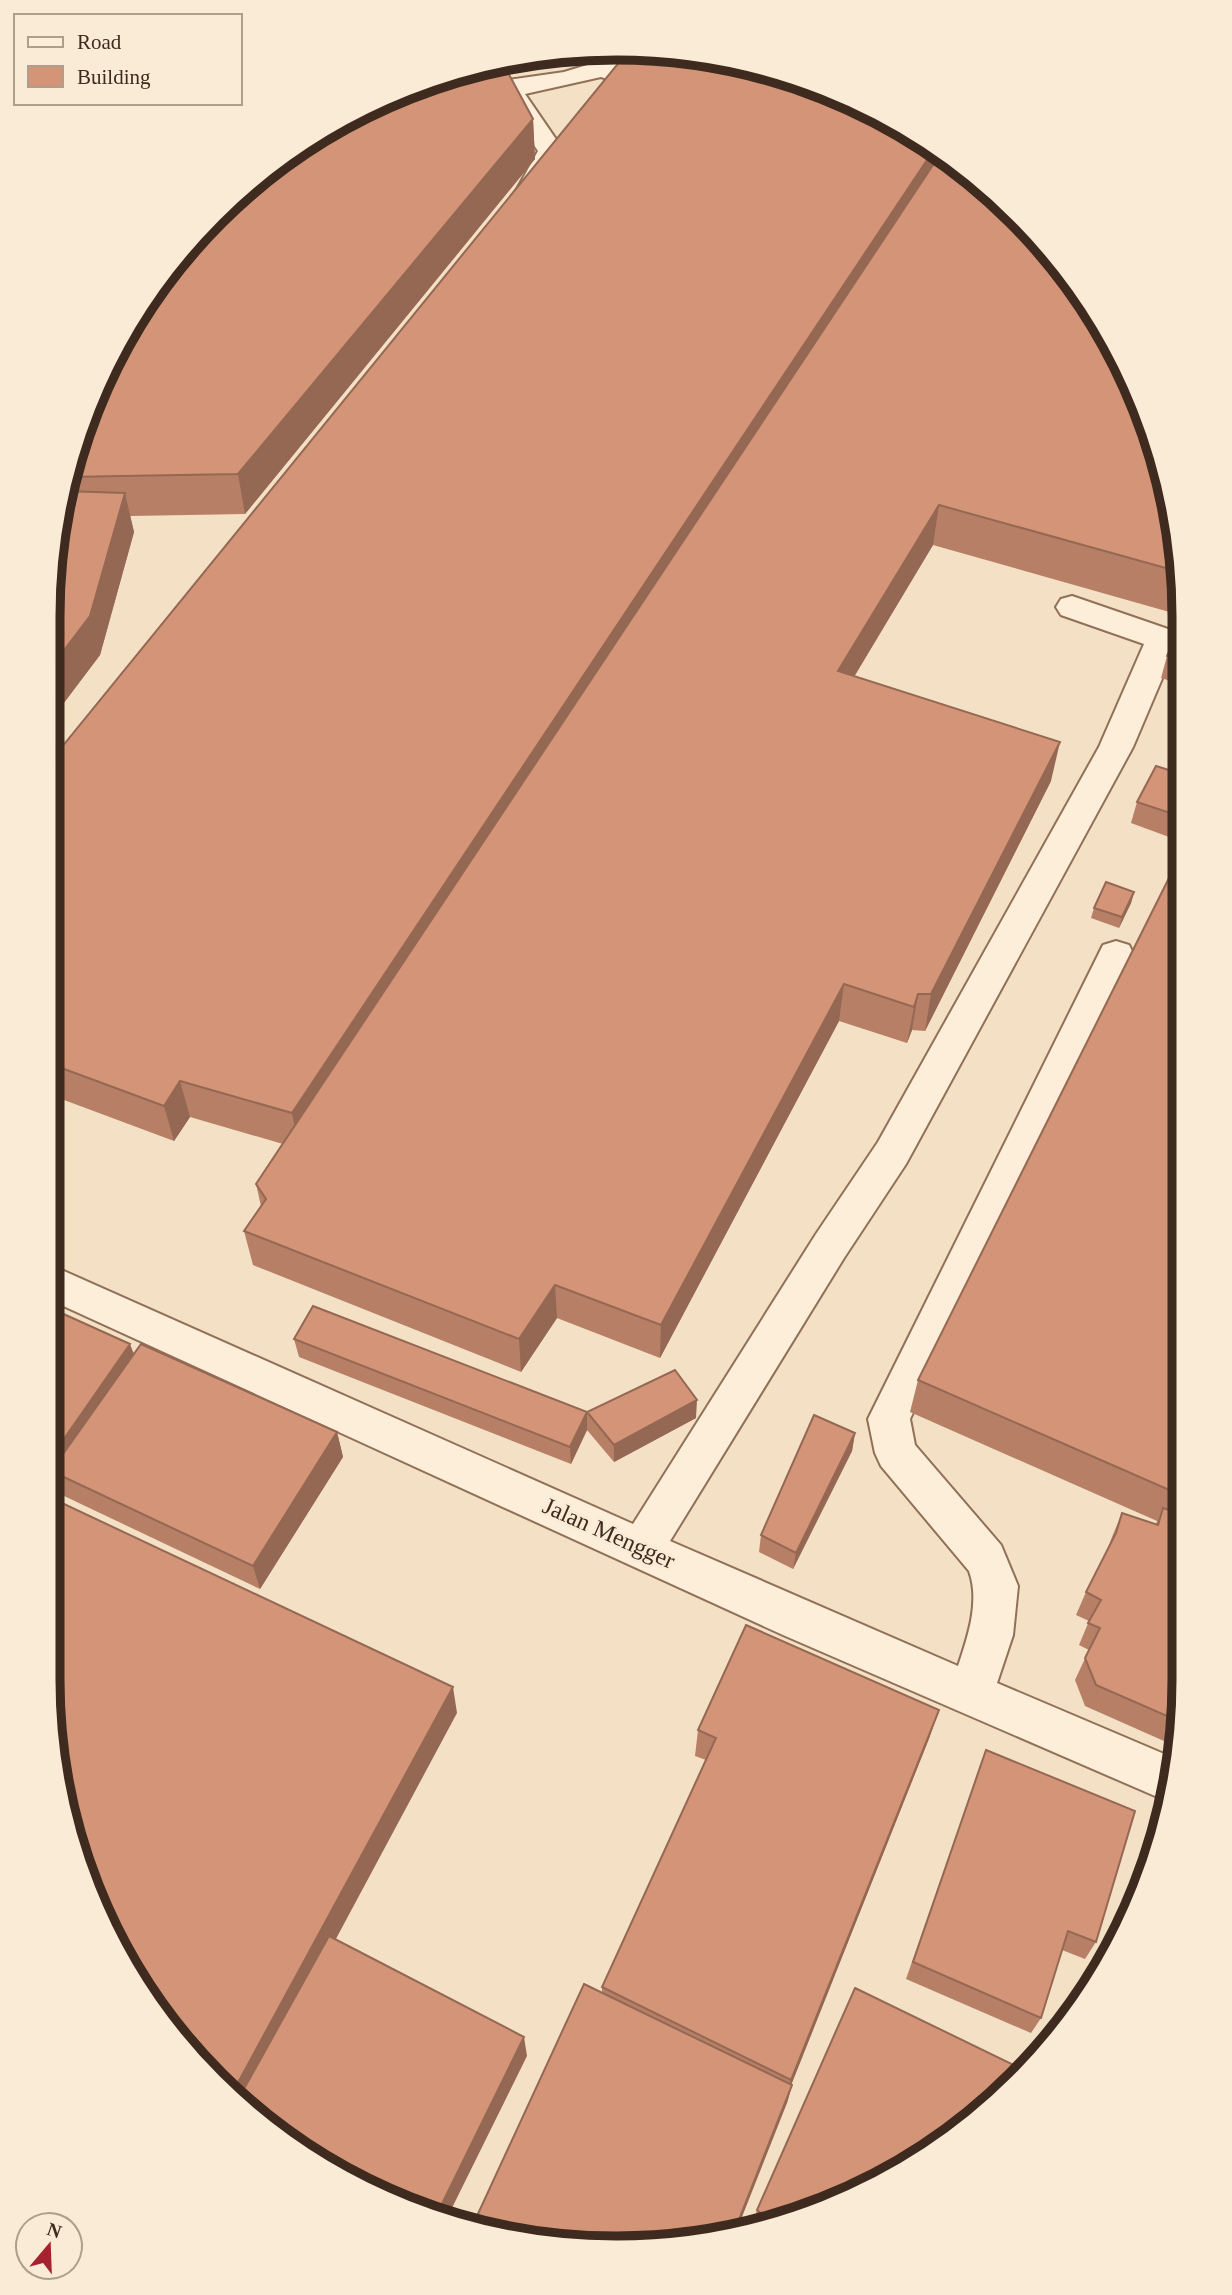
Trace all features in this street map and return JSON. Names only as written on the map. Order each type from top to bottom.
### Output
[{"type":"street","points":[[458,93],[509,89],[603,69],[621,60]]},
{"type":"street","points":[[700,66],[741,74]]},
{"type":"street","points":[[603,69],[690,95]]},
{"type":"street","points":[[509,89],[551,151],[548,160],[515,209]]},
{"type":"street","points":[[642,1548],[822,1258],[892,1153],[1116,747],[1162,641],[1157,636],[1072,607]]},
{"type":"street","points":[[971,1694],[991,1635],[996,1586],[986,1559],[896,1453],[889,1419],[1116,955]]},
{"type":"street","name":"Jalan Mengger","points":[[60,1286],[642,1548],[1164,1777]]},
{"type":"building","points":[[621,60],[689,64],[785,86],[862,117],[930,156],[292,1113],[180,1081],[164,1106],[60,1067],[60,749]]},
{"type":"building","points":[[507,70],[533,119],[238,474],[77,477],[102,403],[134,338],[153,307],[174,277],[222,222],[277,174],[307,153],[370,117],[403,102],[472,78]]},
{"type":"building","points":[[936,161],[1010,222],[1058,277],[1098,338],[1130,403],[1154,472],[1168,543],[1170,569],[939,505],[838,671],[1060,742],[931,994],[918,994],[914,1007],[844,984],[661,1325],[555,1285],[519,1339],[244,1231],[266,1199],[256,1184]]},
{"type":"building","points":[[74,491],[125,493],[90,616],[60,655],[64,543]]},
{"type":"building","points":[[1172,645],[1172,658],[1167,656]]},
{"type":"building","points":[[1156,766],[1172,771],[1172,814],[1137,802]]},
{"type":"building","points":[[1172,872],[1172,1491],[918,1380]]},
{"type":"building","points":[[1106,882],[1134,892],[1122,917],[1094,908]]},
{"type":"building","points":[[313,1306],[587,1412],[570,1447],[294,1339]]},
{"type":"building","points":[[60,1312],[130,1344],[60,1445]]},
{"type":"building","points":[[141,1344],[337,1432],[253,1566],[60,1475],[60,1458]]},
{"type":"building","points":[[675,1370],[697,1400],[614,1445],[587,1412]]},
{"type":"building","points":[[814,1415],[855,1433],[796,1553],[761,1535]]},
{"type":"building","points":[[60,1502],[453,1687],[236,2086],[174,2018],[134,1957],[102,1892],[78,1823],[64,1752],[61,1715]]},
{"type":"building","points":[[1163,1508],[1172,1511],[1171,1718],[1096,1685],[1085,1658],[1100,1628],[1088,1623],[1101,1600],[1086,1592],[1116,1533],[1122,1513],[1158,1525]]},
{"type":"building","points":[[746,1625],[939,1710],[791,2080],[602,1987],[716,1738],[698,1730]]},
{"type":"building","points":[[986,1750],[1135,1811],[1096,1942],[1068,1931],[1041,2018],[913,1962]]},
{"type":"building","points":[[329,1936],[524,2037],[440,2207],[403,2193],[338,2161],[277,2121],[243,2091]]},
{"type":"building","points":[[584,1984],[792,2085],[738,2222],[689,2231],[616,2236],[543,2231],[476,2218]]},
{"type":"building","points":[[855,1988],[1016,2066],[955,2121],[894,2161],[829,2193],[795,2206],[763,2216],[757,2210]]}]
